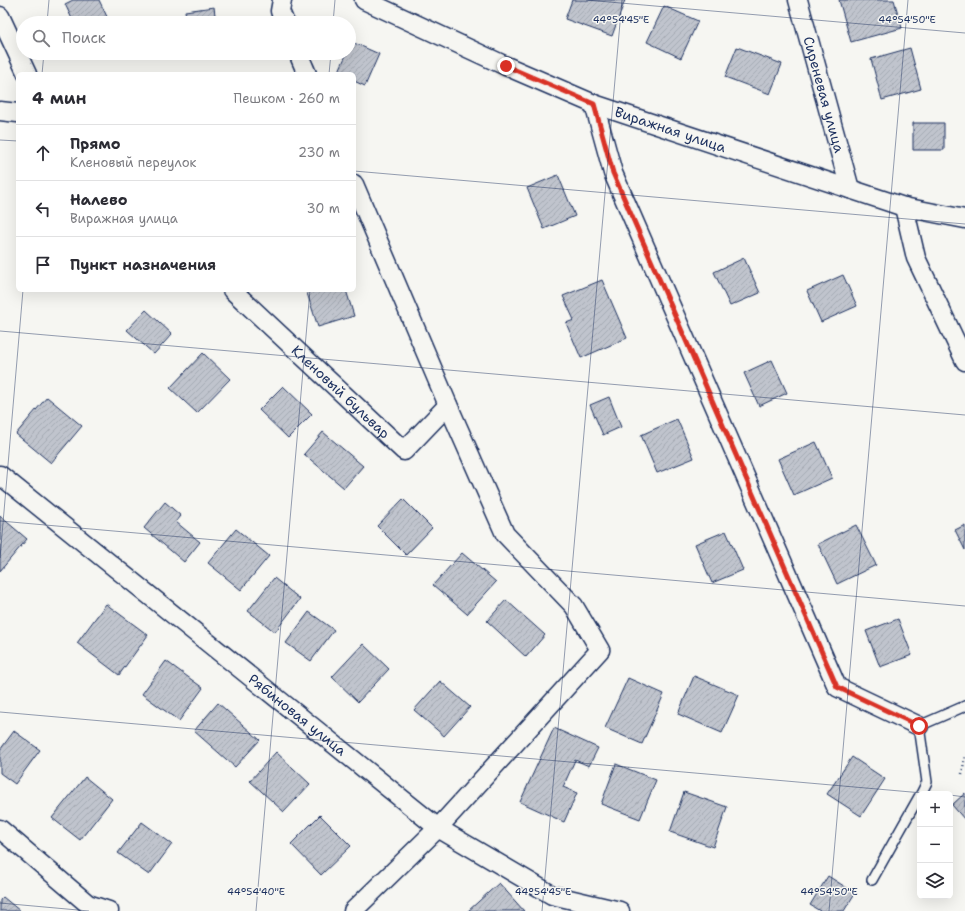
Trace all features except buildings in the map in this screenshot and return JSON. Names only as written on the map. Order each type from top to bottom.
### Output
[{"type":"street","points":[[282,0],[280,11],[282,16]]},
{"type":"street","name":"Виражная улица","points":[[364,0],[506,66],[594,104],[904,207],[965,219]]},
{"type":"street","name":"Сиреневая улица","points":[[798,0],[850,189]]},
{"type":"street","points":[[0,16],[16,50]]},
{"type":"street","points":[[20,60],[26,72]]},
{"type":"street","points":[[301,60],[306,72]]},
{"type":"street","points":[[594,104],[613,173],[837,687],[919,726]]},
{"type":"street","points":[[0,111],[16,113]]},
{"type":"street","points":[[353,911],[438,828],[600,650],[574,606],[505,534],[448,405],[356,189]]},
{"type":"street","points":[[904,207],[916,258],[965,361]]},
{"type":"street","name":"Кленовый бульвар","points":[[234,292],[404,451],[448,405]]},
{"type":"street","name":"Рябиновая улица","points":[[0,475],[438,828],[552,895],[620,911]]},
{"type":"street","points":[[0,829],[88,904],[109,911]]},
{"type":"lane","points":[[922,791],[928,782],[919,726],[965,706]]},
{"type":"lane","points":[[872,880],[917,800]]},
{"type":"path","points":[[962,774],[965,756]]},
{"type":"route","points":[[506,66],[594,104],[613,173],[837,687],[919,726]]}]
